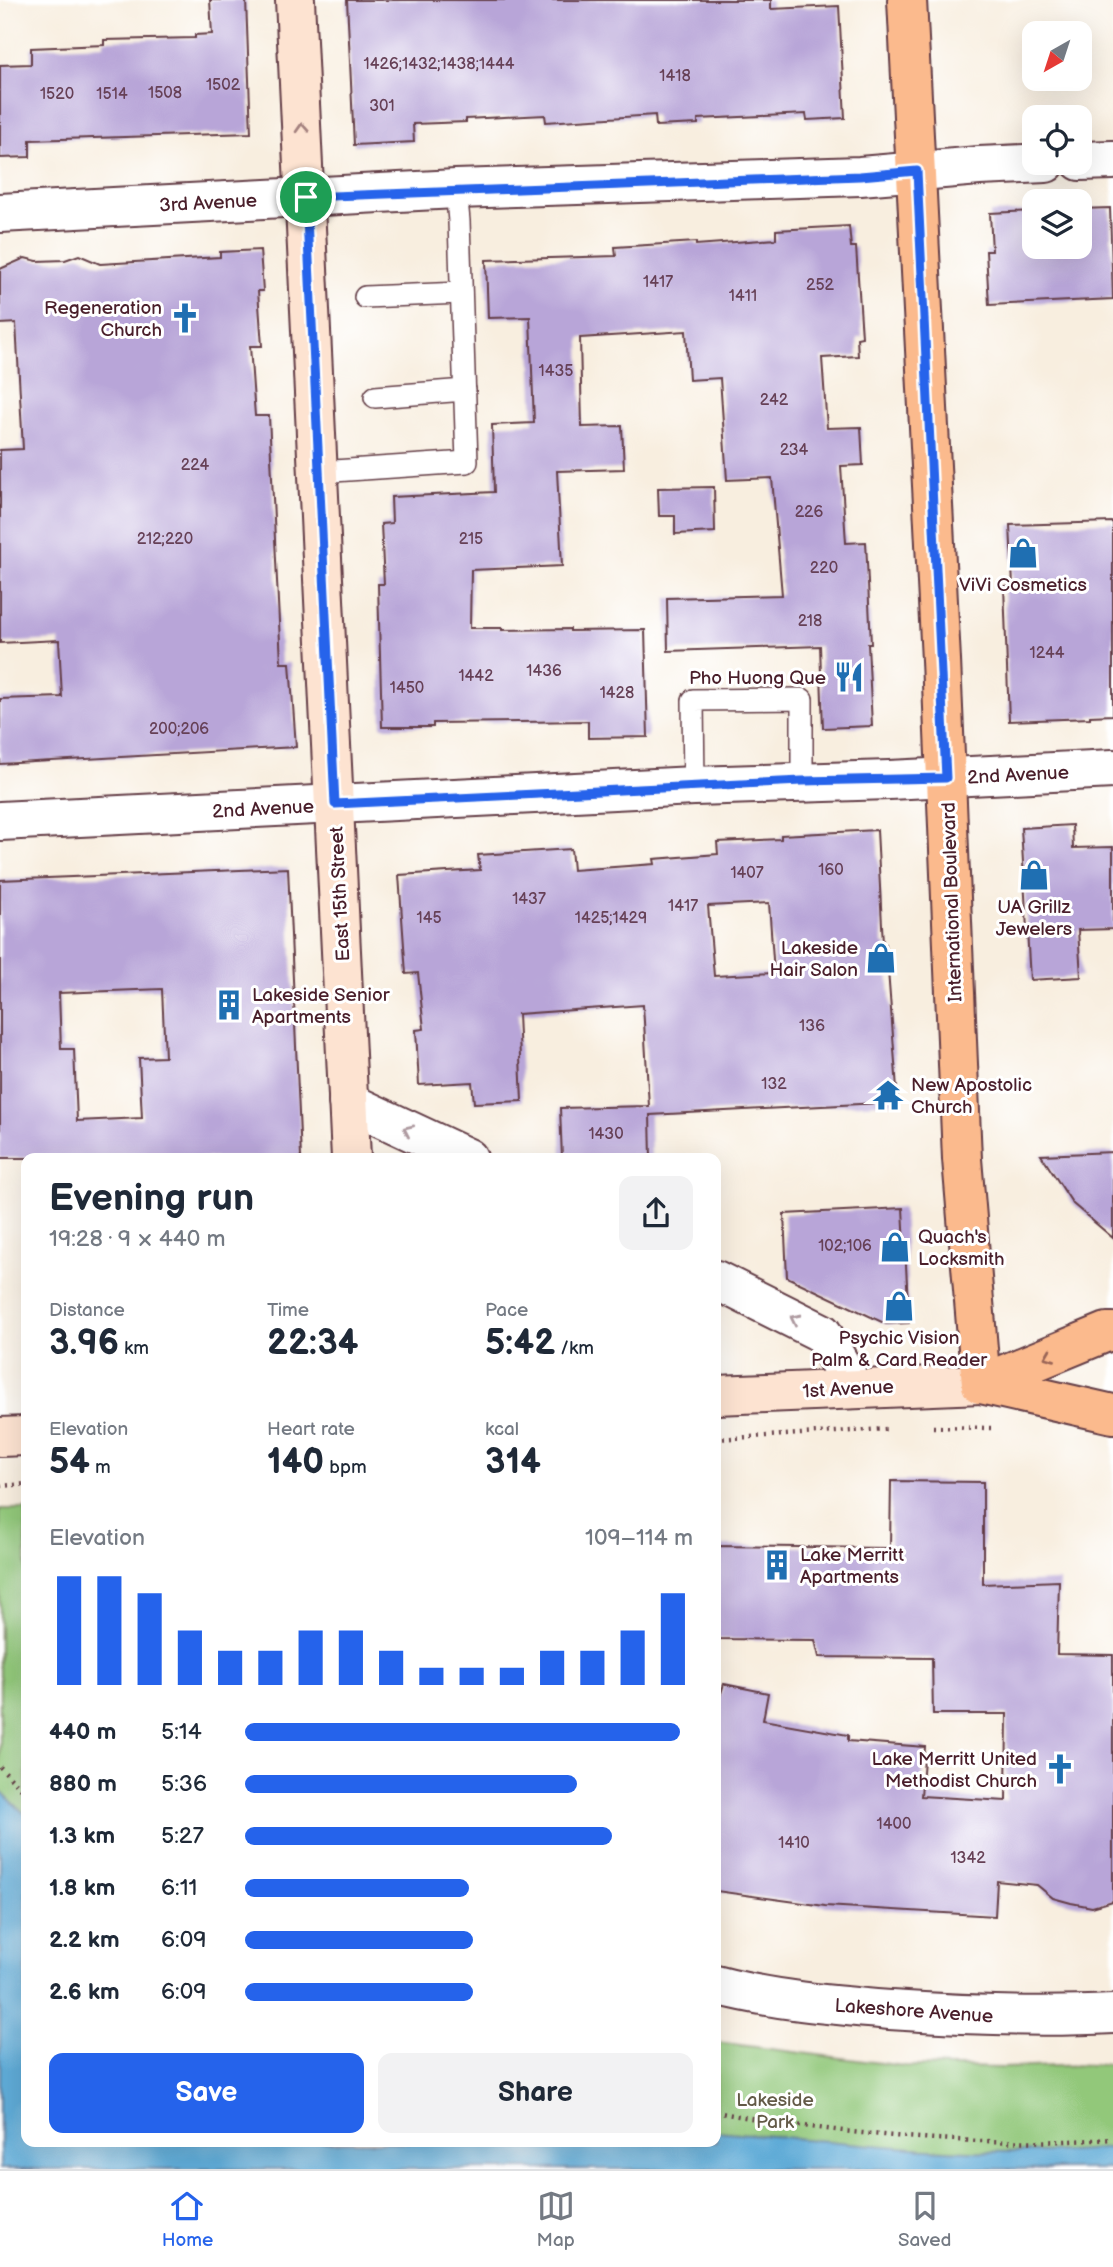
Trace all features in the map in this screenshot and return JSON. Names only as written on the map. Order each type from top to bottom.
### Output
[{"type":"main road","name":"East 15th Street","points":[[295,0],[351,1153]]},
{"type":"main road","name":"International Boulevard","points":[[907,0],[946,778],[961,1158],[981,1384]]},
{"type":"main road","name":"1st Avenue","points":[[981,1384],[1107,1332],[1113,1332]]},
{"type":"main road","name":"1st Avenue","points":[[721,1395],[853,1387],[981,1384],[1113,1414]]},
{"type":"main road","points":[[0,1437],[21,1436]]},
{"type":"street","points":[[1092,161],[1113,160]]},
{"type":"street","name":"3rd Avenue","points":[[0,213],[456,189],[835,177],[1022,164]]},
{"type":"street","name":"2nd Avenue","points":[[0,821],[694,786],[946,778],[1113,769]]},
{"type":"street","points":[[348,1102],[457,1153]]},
{"type":"street","points":[[721,1282],[822,1333],[853,1387]]},
{"type":"street","name":"Lakeshore Avenue","points":[[721,1986],[834,2006],[1025,2017],[1113,2014]]},
{"type":"lane","points":[[319,472],[467,462],[456,189]]},
{"type":"lane","points":[[365,297],[461,293]]},
{"type":"lane","points":[[375,397],[465,390]]},
{"type":"lane","points":[[694,786],[693,700],[802,699],[802,781]]},
{"type":"path","points":[[921,1427],[996,1428]]},
{"type":"path","points":[[721,1439],[896,1429]]},
{"type":"path","points":[[0,1486],[21,1484]]},
{"type":"path","points":[[0,1767],[21,1788]]},
{"type":"path","points":[[721,2113],[844,2132],[967,2142],[1113,2139]]},
{"type":"green space","name":"Lakeside Park","points":[[0,1509],[21,1509],[21,2147],[721,2147],[721,2043],[904,2066],[1003,2068],[1113,2064],[1113,2169],[0,2169]]},
{"type":"water","points":[[0,1790],[21,1810],[21,2147],[721,2147],[721,2131],[964,2151],[1113,2148],[1113,2169],[0,2169]]},
{"type":"building","points":[[210,0],[246,0],[251,133],[30,140],[30,157],[0,158],[0,65],[31,64],[31,48],[104,45],[104,40],[195,38],[195,35],[212,34]]},
{"type":"building","points":[[347,0],[771,0],[771,9],[839,6],[845,118],[807,120],[806,114],[698,119],[698,124],[656,126],[655,115],[546,122],[545,115],[466,119],[466,122],[413,124],[414,142],[354,145]]},
{"type":"building","points":[[1110,208],[1113,299],[989,305],[986,251],[992,251],[990,213],[1022,212],[1022,259],[1092,259],[1092,209]]},
{"type":"building","points":[[849,226],[851,247],[856,247],[862,337],[857,338],[858,356],[822,358],[827,428],[861,427],[863,465],[841,466],[846,543],[866,542],[872,726],[823,728],[820,646],[668,651],[667,598],[782,595],[772,478],[727,480],[720,378],[689,380],[686,331],[580,338],[582,427],[622,426],[624,469],[557,471],[562,566],[471,570],[470,628],[645,630],[648,737],[588,738],[588,721],[433,723],[433,727],[382,727],[378,584],[384,584],[381,524],[392,523],[391,497],[494,492],[492,425],[534,423],[530,317],[488,318],[486,260],[616,256],[615,247],[776,239],[776,230]]},
{"type":"building","points":[[260,250],[263,291],[258,291],[262,346],[250,346],[255,416],[269,416],[281,663],[290,663],[296,747],[0,764],[0,699],[62,697],[59,640],[0,643],[0,450],[23,449],[16,323],[0,324],[0,269],[25,258],[37,261],[65,260],[79,255],[100,264],[220,257],[220,252]]},
{"type":"building","points":[[714,487],[715,532],[675,534],[675,516],[659,516],[658,488]]},
{"type":"building","points":[[1113,522],[1113,715],[1009,721],[1004,586],[1013,586],[1010,525]]},
{"type":"building","points":[[1072,825],[1073,848],[1113,847],[1113,929],[1078,930],[1081,977],[1030,980],[1021,828]]},
{"type":"building","points":[[877,830],[883,944],[886,944],[898,1102],[650,1115],[651,1153],[562,1153],[560,1108],[649,1106],[643,1005],[518,1014],[522,1101],[474,1103],[472,1082],[419,1085],[416,1030],[424,1029],[418,973],[406,974],[399,875],[480,870],[478,855],[571,849],[573,870],[655,864],[654,859],[718,854],[717,842],[781,839],[781,835]],"holes":[[[769,903],[774,973],[714,976],[708,906]]]},
{"type":"building","name":"Lakeside Senior Apartments","points":[[288,868],[301,1153],[21,1153],[21,1158],[0,1158],[0,880]],"holes":[[[162,989],[165,1057],[139,1058],[142,1118],[77,1121],[74,1049],[61,1049],[59,993]]]},
{"type":"building","points":[[1113,1152],[1113,1238],[1073,1204],[1041,1155]]},
{"type":"building","points":[[903,1208],[909,1323],[886,1324],[787,1277],[784,1214]]},
{"type":"building","points":[[891,1481],[983,1482],[983,1584],[1059,1581],[1057,1654],[1113,1655],[1113,1901],[1092,1907],[1053,1898],[1037,1885],[997,1881],[995,1916],[825,1906],[721,1892],[721,1693],[724,1684],[768,1693],[763,1720],[848,1735],[848,1741],[925,1747],[921,1796],[1006,1801],[1007,1714],[933,1714],[932,1658],[819,1657],[815,1640],[721,1639],[721,1546],[890,1548]]},
{"type":"place","name":"Regeneration Church","points":[[185,318]]},
{"type":"place","name":"ViVi Cosmetics","points":[[1023,553]]},
{"type":"place","name":"Pho Huong Que","points":[[849,677]]},
{"type":"place","name":"UA Grillz Jewelers","points":[[1034,875]]},
{"type":"place","name":"Lakeside Hair Salon","points":[[881,958]]},
{"type":"place","name":"Lakeside Senior Apartments","points":[[229,1005]]},
{"type":"place","name":"New Apostolic Church","points":[[888,1095]]},
{"type":"place","name":"Quach's Locksmith","points":[[895,1247]]},
{"type":"place","name":"Psychic Vision Palm & Card Reader","points":[[899,1306]]},
{"type":"place","name":"Lake Merritt Apartments","points":[[777,1565]]},
{"type":"place","name":"Lake Merritt United Methodist Church","points":[[1060,1769]]},
{"type":"route","points":[[917,171],[946,778],[802,781],[335,804],[306,197],[456,189],[860,176],[917,171]]}]
